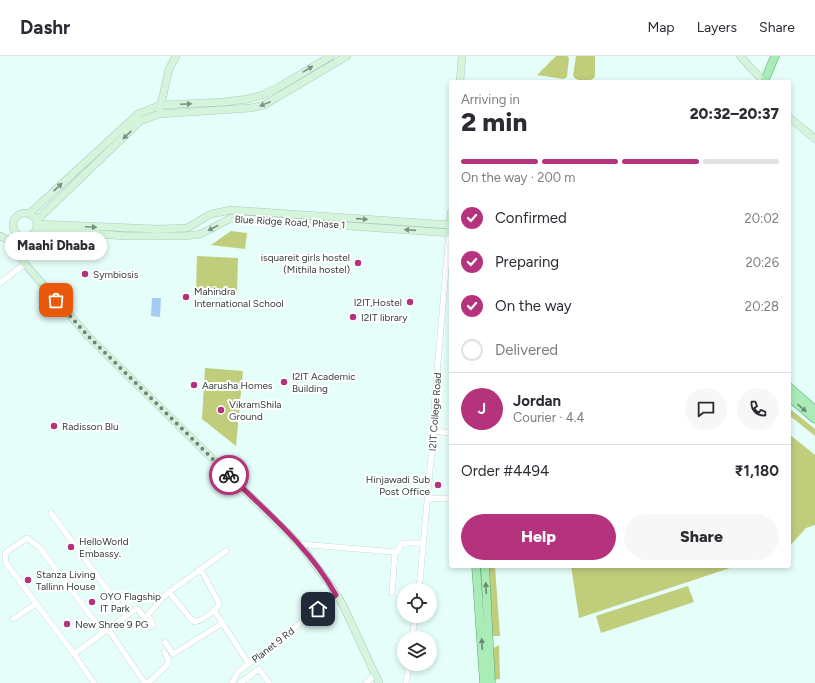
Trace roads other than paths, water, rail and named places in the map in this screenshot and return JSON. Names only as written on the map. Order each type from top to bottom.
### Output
[{"type":"main road","points":[[765,80],[775,56]]},
{"type":"main road","points":[[791,389],[815,410]]},
{"type":"main road","points":[[791,399],[815,419]]},
{"type":"main road","points":[[476,568],[484,683]]},
{"type":"main road","points":[[485,568],[491,683]]},
{"type":"street","points":[[158,114],[169,69],[176,56]]},
{"type":"street","points":[[331,56],[281,86],[262,95],[248,99],[224,102],[160,105],[138,114],[30,214],[21,214],[15,219],[13,227],[16,234],[20,237],[28,238],[32,236],[37,225],[140,121],[158,114],[264,106],[347,56]]},
{"type":"street","points":[[460,80],[462,56]]},
{"type":"street","points":[[740,56],[762,80]]},
{"type":"street","points":[[791,119],[815,139]]},
{"type":"street","name":"Blue Ridge Road, Phase 1","points":[[37,225],[163,229],[187,228],[211,214],[231,210],[449,225]]},
{"type":"street","points":[[30,214],[37,225]]},
{"type":"street","name":"Blue Ridge Road, Phase 1","points":[[37,225],[125,236],[173,237],[201,234],[231,218],[449,233]]},
{"type":"street","points":[[9,240],[16,234]]},
{"type":"street","points":[[0,236],[9,240],[25,264],[88,336],[299,544],[331,586],[342,605],[379,683]]},
{"type":"street","name":"I2IT College Road","points":[[420,583],[449,245]]},
{"type":"street","points":[[0,283],[25,264]]},
{"type":"street","points":[[433,431],[449,433]]},
{"type":"street","points":[[428,498],[449,499]]},
{"type":"street","points":[[51,513],[126,615]]},
{"type":"street","points":[[94,683],[6,563],[5,553],[27,538],[40,547],[145,683]]},
{"type":"street","points":[[392,593],[395,552],[398,551],[403,543],[424,542]]},
{"type":"street","points":[[299,544],[395,552]]},
{"type":"street","points":[[74,654],[136,609],[139,610],[152,626],[148,615],[163,597],[226,552]]},
{"type":"street","points":[[169,592],[194,621],[197,621],[214,610],[219,606],[219,603],[201,570]]},
{"type":"street","name":"Planet 9 Rd","points":[[232,683],[235,677],[243,669],[336,595]]},
{"type":"street","points":[[13,618],[36,604]]},
{"type":"street","points":[[214,610],[249,664]]},
{"type":"street","points":[[165,642],[173,654],[223,623]]},
{"type":"street","points":[[148,683],[169,662],[164,652]]},
{"type":"street","points":[[243,669],[247,677]]},
{"type":"street","points":[[240,683],[259,669],[269,683]]},
{"type":"street","points":[[406,683],[408,671]]},
{"type":"street","points":[[366,683],[375,675]]},
{"type":"water","points":[[152,298],[161,298],[160,317],[151,316]]},
{"type":"place","name":"isquareit girls hostel (Mithila hostel)","points":[[358,263]]},
{"type":"place","name":"Symbiosis","points":[[85,274]]},
{"type":"place","name":"Mahindra International School","points":[[186,297]]},
{"type":"place","name":"Maahi Dhaba","points":[[56,300]]},
{"type":"place","name":"I2IT,Hostel","points":[[410,302]]},
{"type":"place","name":"I2IT library","points":[[353,317]]},
{"type":"place","name":"I2IT Academic Building","points":[[284,382]]},
{"type":"place","name":"Aarusha Homes","points":[[194,385]]},
{"type":"place","name":"VikramShila Ground","points":[[221,410]]},
{"type":"place","name":"Radisson Blu","points":[[54,426]]},
{"type":"place","name":"Hinjawadi Sub Post Office","points":[[438,485]]},
{"type":"place","name":"HelloWorld Embassy.","points":[[71,547]]},
{"type":"place","name":"Stanza Living Tallinn House","points":[[28,580]]},
{"type":"place","name":"OYO Flagship IT Park","points":[[92,602]]},
{"type":"place","name":"New Shree 9 PG","points":[[67,624]]}]
